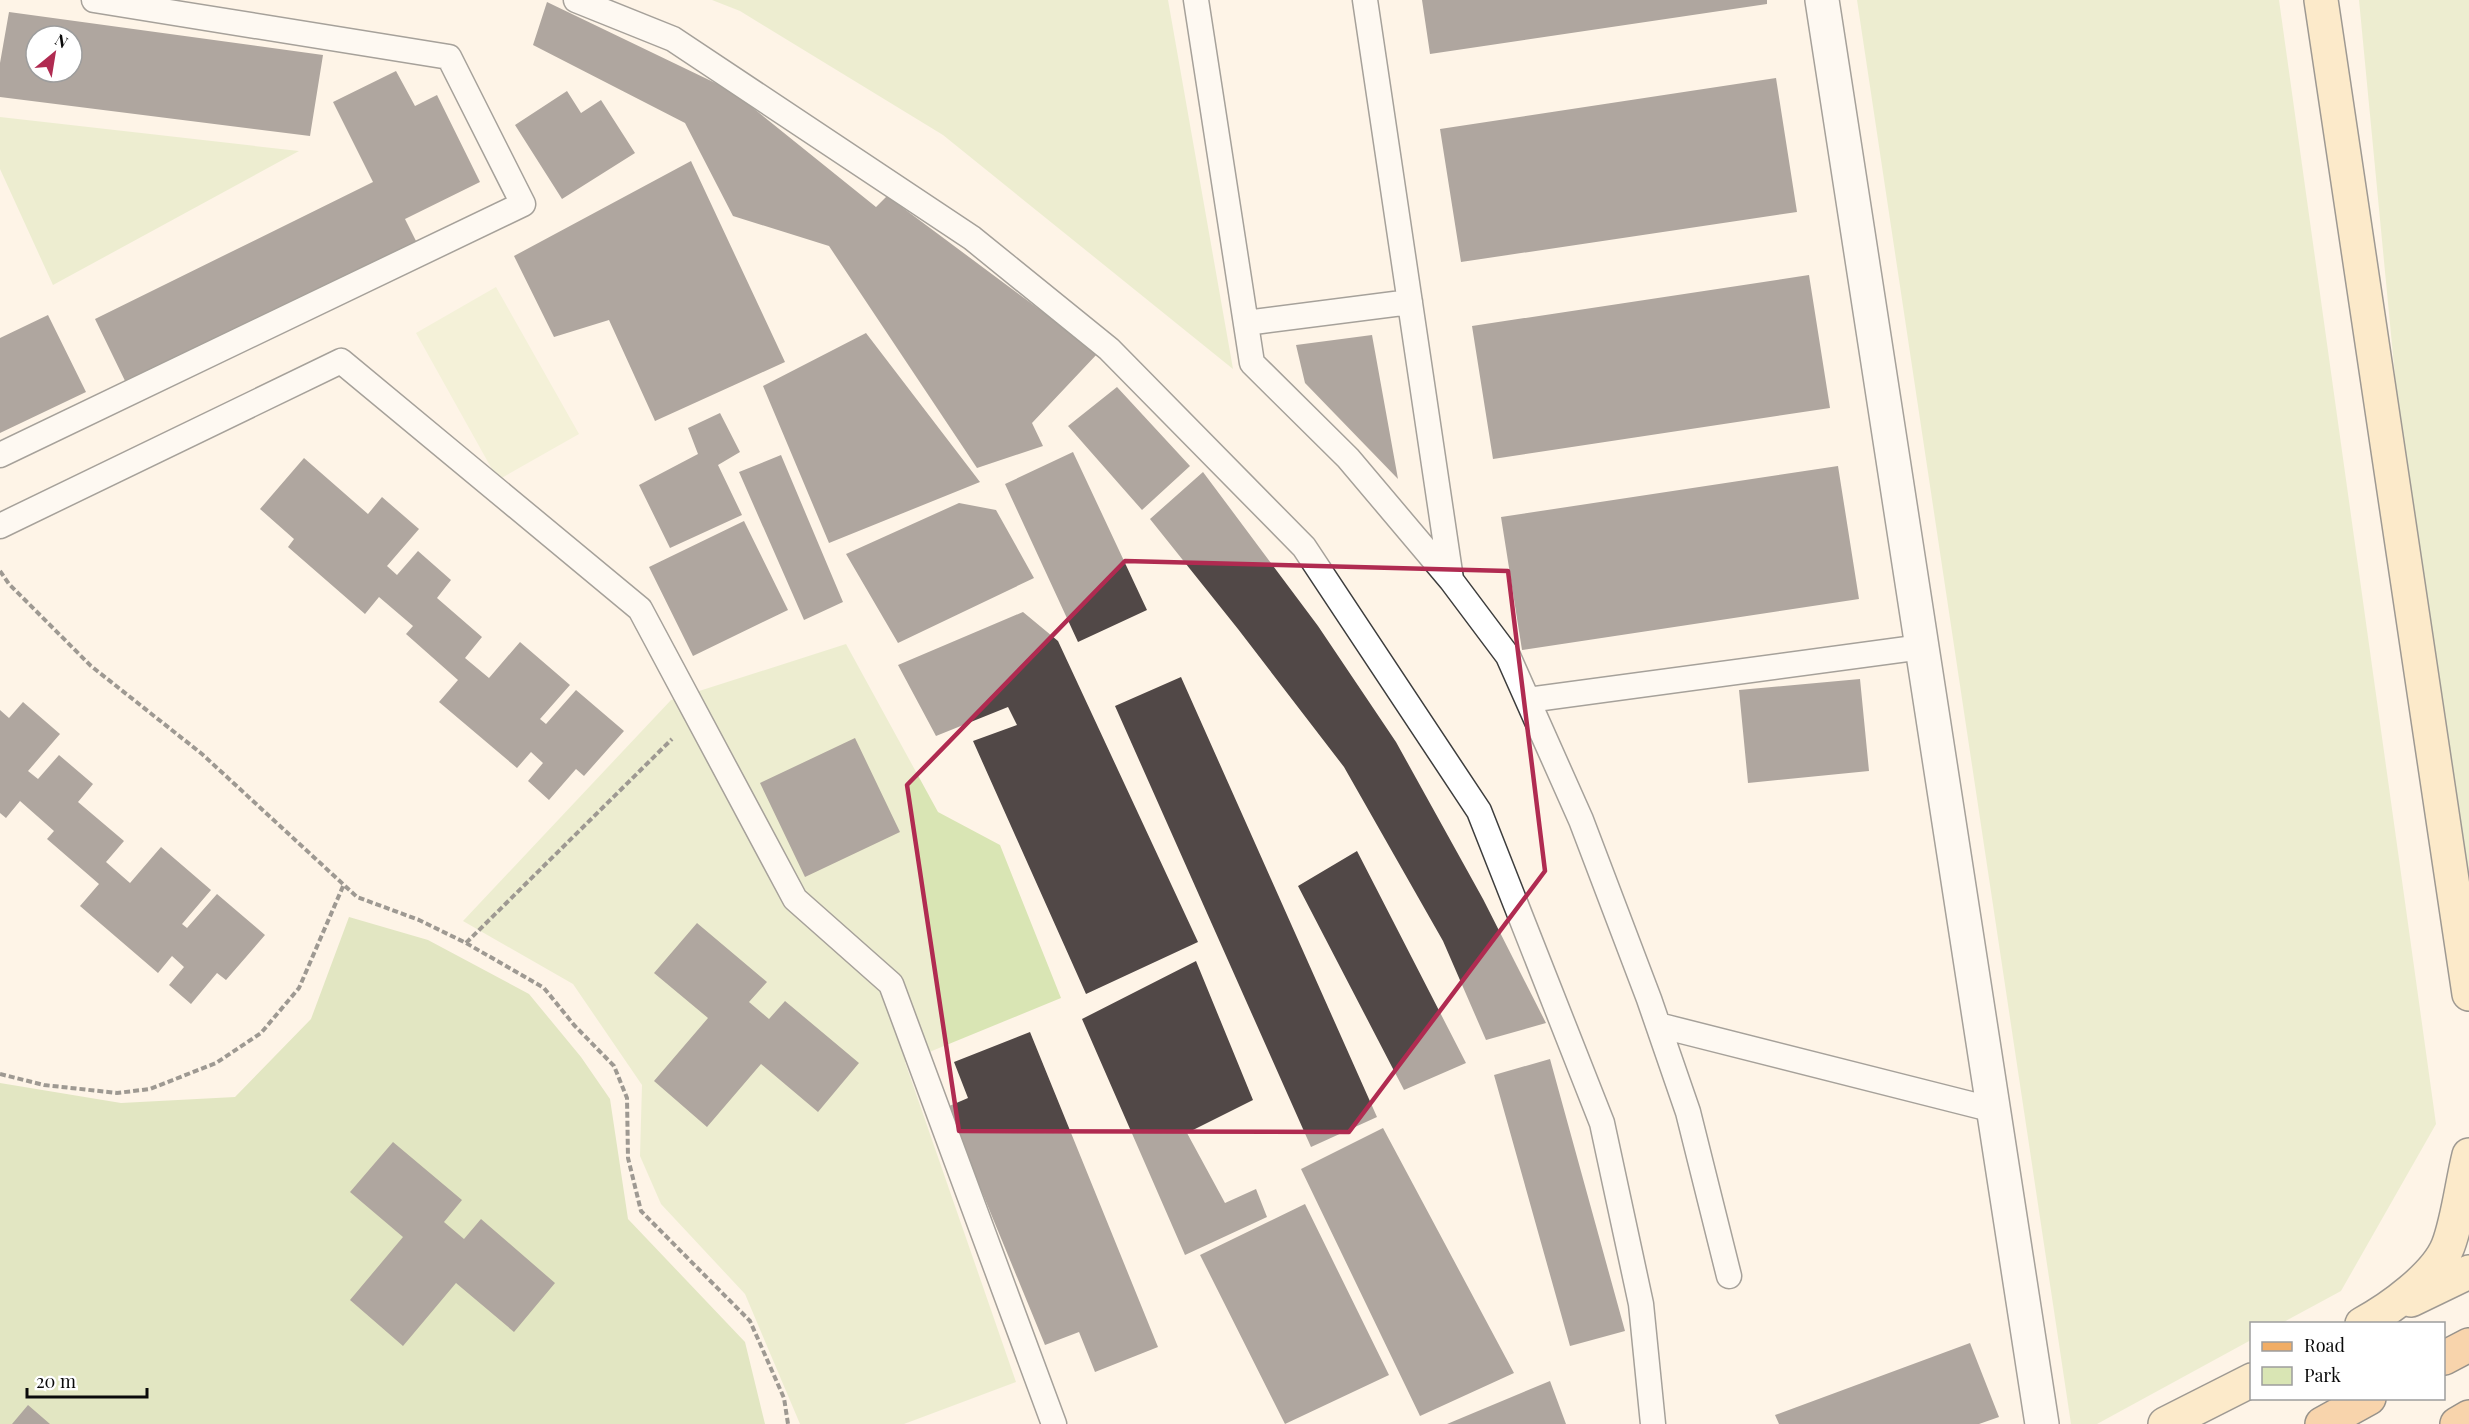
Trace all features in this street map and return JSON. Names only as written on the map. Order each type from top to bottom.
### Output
[{"type":"main road","points":[[2445,1357],[2469,1344]]},
{"type":"main road","points":[[2322,1424],[2365,1400]]},
{"type":"main road","points":[[2457,1424],[2469,1417]]},
{"type":"street","points":[[1822,0],[2042,1424]]},
{"type":"street","points":[[2321,0],[2469,994]]},
{"type":"street","points":[[2369,1320],[2426,1278],[2447,1247],[2469,1155]]},
{"type":"street","points":[[2369,1320],[2469,1272]]},
{"type":"street","points":[[2165,1424],[2250,1381]]},
{"type":"lane","points":[[0,455],[523,204],[449,57],[94,0]]},
{"type":"lane","points":[[576,0],[673,39],[972,238],[1109,349],[1304,547],[1479,811],[1602,1123],[1641,1304],[1653,1424]]},
{"type":"lane","points":[[1196,0],[1252,363],[1348,458],[1451,580],[1508,656],[1581,820],[1658,1025],[1688,1112],[1729,1276]]},
{"type":"lane","points":[[1365,0],[1451,580]]},
{"type":"lane","points":[[1246,323],[1410,302]]},
{"type":"lane","points":[[0,526],[340,361],[639,609],[795,898],[891,984],[1054,1424]]},
{"type":"lane","points":[[1528,700],[1922,646]]},
{"type":"lane","points":[[1658,1025],[1994,1110]]},
{"type":"path","points":[[0,571],[9,584],[91,666],[202,754],[357,897],[419,920],[544,988],[574,1025],[614,1066],[627,1098],[628,1158],[641,1211],[750,1321],[784,1398],[788,1424]]},
{"type":"path","points":[[466,944],[696,715]]},
{"type":"path","points":[[0,1074],[44,1085],[117,1093],[150,1089],[216,1064],[261,1033],[299,988],[344,884]]},
{"type":"highlighted area","points":[[1125,561],[1508,571],[1545,871],[1349,1132],[959,1131],[907,785]]},
{"type":"green space","points":[[712,0],[1168,0],[1233,369],[943,135],[740,11]]},
{"type":"green space","points":[[1857,0],[2279,0],[2436,1124],[2341,1291],[2284,1322],[2250,1322],[2250,1341],[2097,1424],[2071,1424]]},
{"type":"green space","points":[[2359,0],[2469,0],[2469,882],[2397,397]]},
{"type":"green space","points":[[0,117],[299,151],[53,285],[0,169]]},
{"type":"green space","points":[[496,287],[579,434],[498,480],[416,333]]},
{"type":"green space","points":[[846,644],[938,812],[1000,845],[1061,998],[905,1062],[1016,1382],[904,1424],[800,1424],[745,1294],[661,1204],[640,1156],[642,1085],[573,984],[463,921],[671,700]]},
{"type":"green space","points":[[349,917],[428,940],[529,994],[581,1057],[610,1099],[628,1219],[745,1342],[765,1424],[0,1424],[0,1083],[121,1103],[235,1097],[311,1019]]},
{"type":"building","points":[[1422,0],[1767,0],[1767,4],[1430,54]]},
{"type":"building","points":[[547,2],[732,91],[876,207],[887,196],[1098,353],[1032,423],[1043,446],[977,468],[829,246],[733,216],[685,123],[533,45]]},
{"type":"building","points":[[9,12],[323,55],[310,136],[0,97],[0,63]]},
{"type":"building","points":[[396,71],[415,106],[437,95],[480,182],[405,219],[417,243],[128,387],[95,319],[373,182],[333,102]]},
{"type":"building","points":[[1776,78],[1797,212],[1461,262],[1440,129]]},
{"type":"building","points":[[567,91],[581,113],[601,100],[635,153],[562,199],[515,125]]},
{"type":"building","points":[[691,161],[785,362],[655,421],[609,320],[554,337],[514,256]]},
{"type":"building","points":[[1809,275],[1830,408],[1493,459],[1472,326]]},
{"type":"building","points":[[48,315],[86,392],[0,433],[0,338]]},
{"type":"building","points":[[866,333],[980,482],[829,543],[763,386]]},
{"type":"building","points":[[1372,335],[1398,479],[1305,383],[1296,345]]},
{"type":"building","points":[[1117,387],[1190,466],[1142,510],[1068,426]]},
{"type":"building","points":[[720,413],[740,452],[718,465],[742,515],[670,548],[639,485],[698,454],[688,428]]},
{"type":"building","points":[[1073,452],[1147,610],[1078,642],[1005,484]]},
{"type":"building","points":[[781,455],[843,602],[804,620],[739,472]]},
{"type":"building","points":[[304,458],[368,514],[382,497],[419,529],[387,566],[397,575],[418,551],[451,580],[437,598],[482,637],[465,658],[489,678],[520,642],[570,685],[540,719],[546,724],[576,690],[624,731],[584,776],[576,769],[549,800],[528,781],[543,763],[531,752],[517,768],[439,702],[458,680],[406,634],[413,626],[379,597],[365,614],[288,547],[294,539],[260,509]]},
{"type":"building","points":[[1838,466],[1859,599],[1522,650],[1501,517]]},
{"type":"building","points":[[1203,472],[1318,626],[1396,742],[1483,899],[1546,1023],[1486,1040],[1443,941],[1344,767],[1150,519]]},
{"type":"building","points":[[959,503],[996,510],[1034,578],[898,643],[846,554]]},
{"type":"building","points":[[744,521],[788,610],[693,656],[649,567]]},
{"type":"building","points":[[1023,612],[1058,641],[1198,942],[1086,994],[973,741],[1017,725],[1008,707],[936,736],[898,665]]},
{"type":"building","points":[[1181,677],[1377,1117],[1311,1147],[1115,706]]},
{"type":"building","points":[[1860,679],[1869,771],[1748,783],[1739,690]]},
{"type":"building","points":[[23,702],[60,734],[28,771],[38,779],[59,755],[93,784],[78,802],[124,841],[106,862],[130,883],[161,847],[211,890],[182,924],[187,928],[217,894],[265,935],[226,980],[217,973],[191,1004],[169,985],[184,967],[172,956],[158,973],[80,906],[99,884],[47,839],[54,831],[20,801],[6,818],[0,813],[0,710],[9,718]]},
{"type":"building","points":[[855,738],[900,832],[805,877],[760,783]]},
{"type":"building","points":[[1357,851],[1466,1063],[1404,1090],[1298,886]]},
{"type":"building","points":[[697,923],[767,982],[749,1002],[769,1019],[785,1001],[859,1063],[818,1112],[761,1064],[707,1127],[654,1081],[708,1018],[654,973]]},
{"type":"building","points":[[1196,961],[1253,1100],[1187,1133],[1225,1203],[1256,1189],[1267,1217],[1185,1255],[1082,1019]]},
{"type":"building","points":[[1030,1032],[1158,1347],[1095,1372],[1079,1332],[1045,1345],[947,1107],[968,1098],[954,1062]]},
{"type":"building","points":[[1550,1059],[1625,1331],[1570,1346],[1494,1075]]},
{"type":"building","points":[[1383,1128],[1514,1373],[1420,1416],[1301,1169]]},
{"type":"building","points":[[393,1142],[462,1200],[444,1222],[464,1239],[481,1219],[555,1283],[514,1332],[456,1283],[403,1346],[350,1300],[403,1237],[350,1192]]},
{"type":"building","points":[[1305,1204],[1389,1375],[1285,1424],[1200,1255]]},
{"type":"building","points":[[1970,1343],[1999,1417],[1979,1424],[1779,1424],[1775,1415]]},
{"type":"building","points":[[1550,1381],[1566,1424],[1447,1424]]},
{"type":"building","points":[[28,1405],[50,1424],[12,1424]]}]
